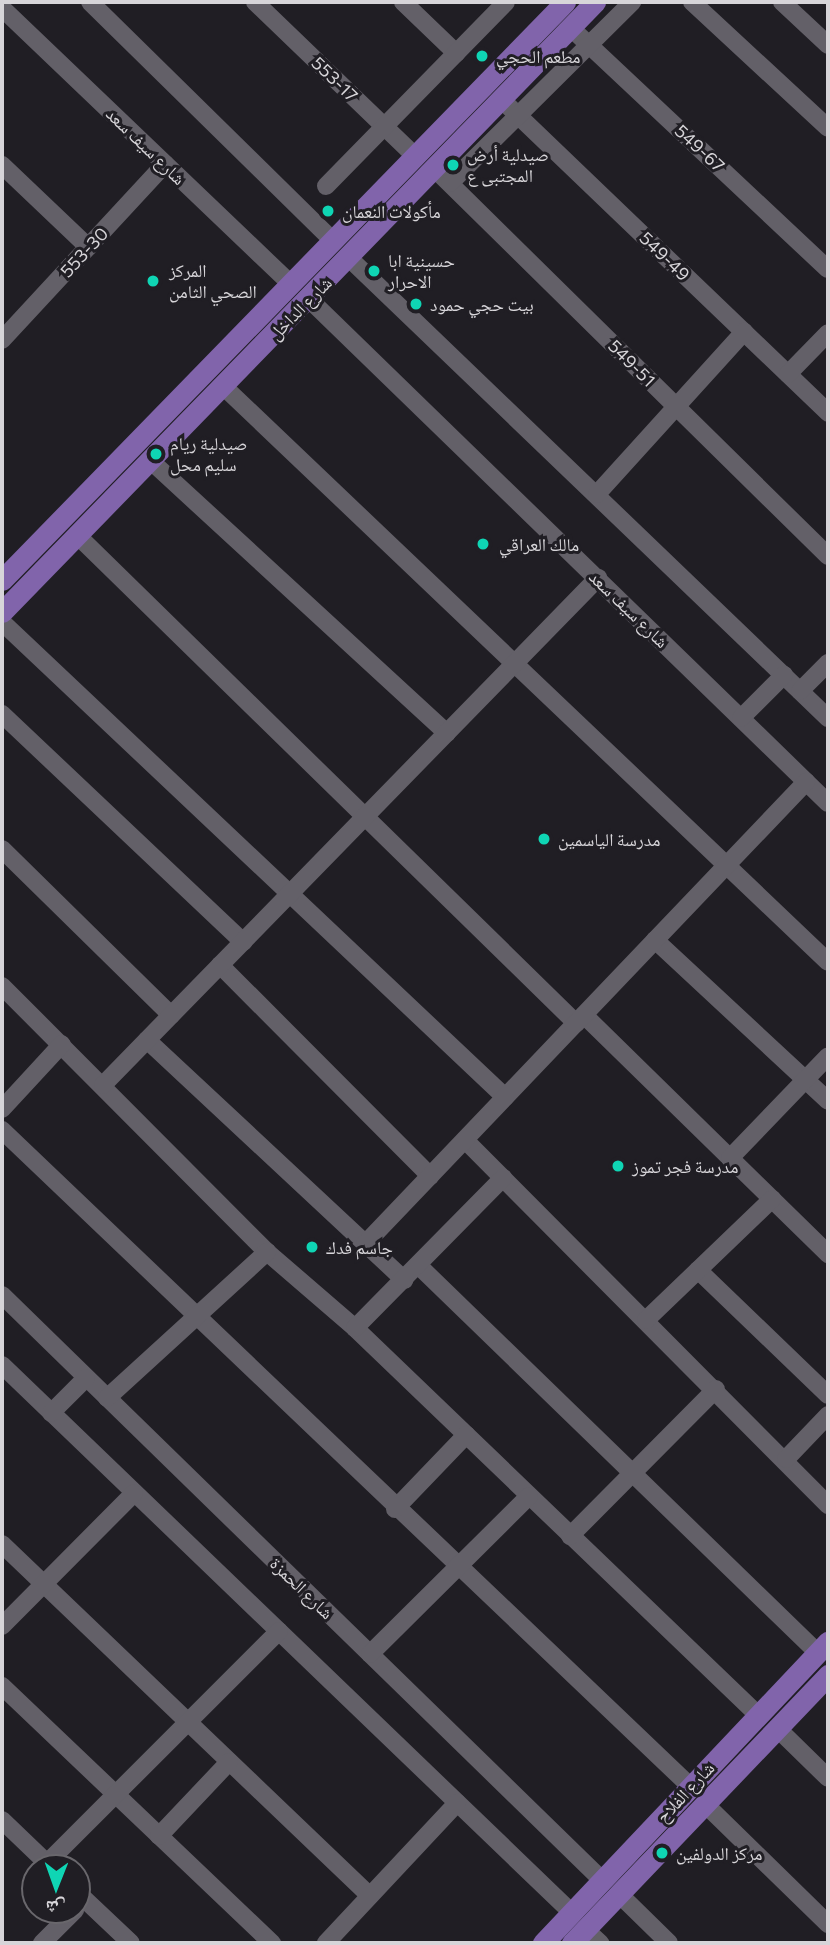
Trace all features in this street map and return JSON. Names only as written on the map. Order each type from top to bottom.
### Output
[{"type":"main road","name":"شارع الداخل","points":[[2,580],[565,2]]},
{"type":"main road","name":"شارع الداخل","points":[[2,612],[349,258],[443,176],[502,100],[595,2]]},
{"type":"main road","name":"شارع الفلاح","points":[[543,1943],[582,1932],[611,1888],[690,1786],[823,1647]]},
{"type":"main road","name":"شارع الفلاح","points":[[611,1888],[705,1804],[828,1675]]},
{"type":"street","name":"553-17","points":[[255,2],[415,156]]},
{"type":"street","points":[[403,2],[456,53]]},
{"type":"street","points":[[326,186],[506,2]]},
{"type":"street","points":[[443,176],[518,115],[591,47],[632,2]]},
{"type":"street","points":[[692,2],[828,128]]},
{"type":"street","points":[[782,2],[828,45]]},
{"type":"street","points":[[95,3],[332,240]]},
{"type":"street","name":"شارع سيف سعد","points":[[2,8],[291,284]]},
{"type":"street","name":"549-67","points":[[571,28],[828,268]]},
{"type":"street","name":"549-49","points":[[502,100],[828,413]]},
{"type":"street","name":"553-30","points":[[6,327],[88,247],[165,164]]},
{"type":"street","points":[[2,165],[88,247]]},
{"type":"street","name":"549-51","points":[[443,176],[828,556]]},
{"type":"street","points":[[349,258],[828,718]]},
{"type":"street","name":"شارع سيف سعد","points":[[309,299],[828,803]]},
{"type":"street","points":[[597,494],[744,332]]},
{"type":"street","points":[[788,374],[828,333]]},
{"type":"street","points":[[223,386],[828,962]]},
{"type":"street","points":[[151,461],[447,733]]},
{"type":"street","points":[[78,536],[364,817],[730,1158],[828,1254]]},
{"type":"street","points":[[103,1085],[598,578]]},
{"type":"street","points":[[2,622],[505,1097]]},
{"type":"street","points":[[800,691],[828,663]]},
{"type":"street","points":[[741,718],[784,675]]},
{"type":"street","points":[[2,714],[243,942]]},
{"type":"street","points":[[365,1244],[806,782]]},
{"type":"street","points":[[2,849],[171,1015]]},
{"type":"street","points":[[655,940],[828,1101]]},
{"type":"street","points":[[220,965],[430,1176]]},
{"type":"street","points":[[2,986],[267,1252],[355,1328],[758,1715]]},
{"type":"street","points":[[147,1040],[404,1280]]},
{"type":"street","points":[[2,1109],[61,1044]]},
{"type":"street","points":[[730,1158],[828,1056]]},
{"type":"street","points":[[2,1130],[395,1509],[690,1786]]},
{"type":"street","points":[[464,1140],[786,1459],[828,1505]]},
{"type":"street","points":[[355,1328],[503,1178]]},
{"type":"street","points":[[646,1320],[772,1199]]},
{"type":"street","points":[[107,1398],[267,1252]]},
{"type":"street","points":[[419,1266],[632,1471],[823,1647]]},
{"type":"street","points":[[698,1270],[828,1395]]},
{"type":"street","name":"شارع الحمزة","points":[[2,1295],[669,1943]]},
{"type":"street","points":[[2,1366],[457,1803],[582,1932]]},
{"type":"street","points":[[51,1413],[86,1378]]},
{"type":"street","points":[[570,1536],[716,1389]]},
{"type":"street","points":[[786,1459],[828,1415]]},
{"type":"street","points":[[395,1509],[466,1435]]},
{"type":"street","points":[[2,1626],[134,1493]]},
{"type":"street","points":[[370,1654],[529,1496]]},
{"type":"street","points":[[2,1544],[370,1896]]},
{"type":"street","points":[[60,1854],[279,1632]]},
{"type":"street","points":[[2,1686],[272,1943]]},
{"type":"street","points":[[777,1728],[828,1778]]},
{"type":"street","points":[[159,1836],[229,1762]]},
{"type":"street","points":[[326,1943],[457,1803]]},
{"type":"street","points":[[705,1804],[828,1924]]},
{"type":"street","points":[[2,1820],[37,1854]]},
{"type":"street","points":[[91,1912],[131,1943]]},
{"type":"street","points":[[43,1943],[60,1924]]},
{"type":"place","name":"مطعم الحجي","points":[[482,56]]},
{"type":"place","name":"صيدلية أرض المجتبى ع","points":[[453,165]]},
{"type":"place","name":"مأكولات النعمان","points":[[328,211]]},
{"type":"place","name":"حسينية ابا الاحرار","points":[[374,271]]},
{"type":"place","name":"المركز الصحي الثامن","points":[[153,281]]},
{"type":"place","name":"بيت حجي حمود","points":[[416,304]]},
{"type":"place","name":"صيدلية ريام سليم محل","points":[[156,454]]},
{"type":"place","name":"مالك العراقي","points":[[483,544]]},
{"type":"place","name":"مدرسة الياسمين","points":[[544,839]]},
{"type":"place","name":"مدرسة فجر تموز","points":[[618,1166]]},
{"type":"place","name":"جاسم فدك","points":[[312,1247]]},
{"type":"place","name":"مركز الدولفين","points":[[662,1853]]}]
